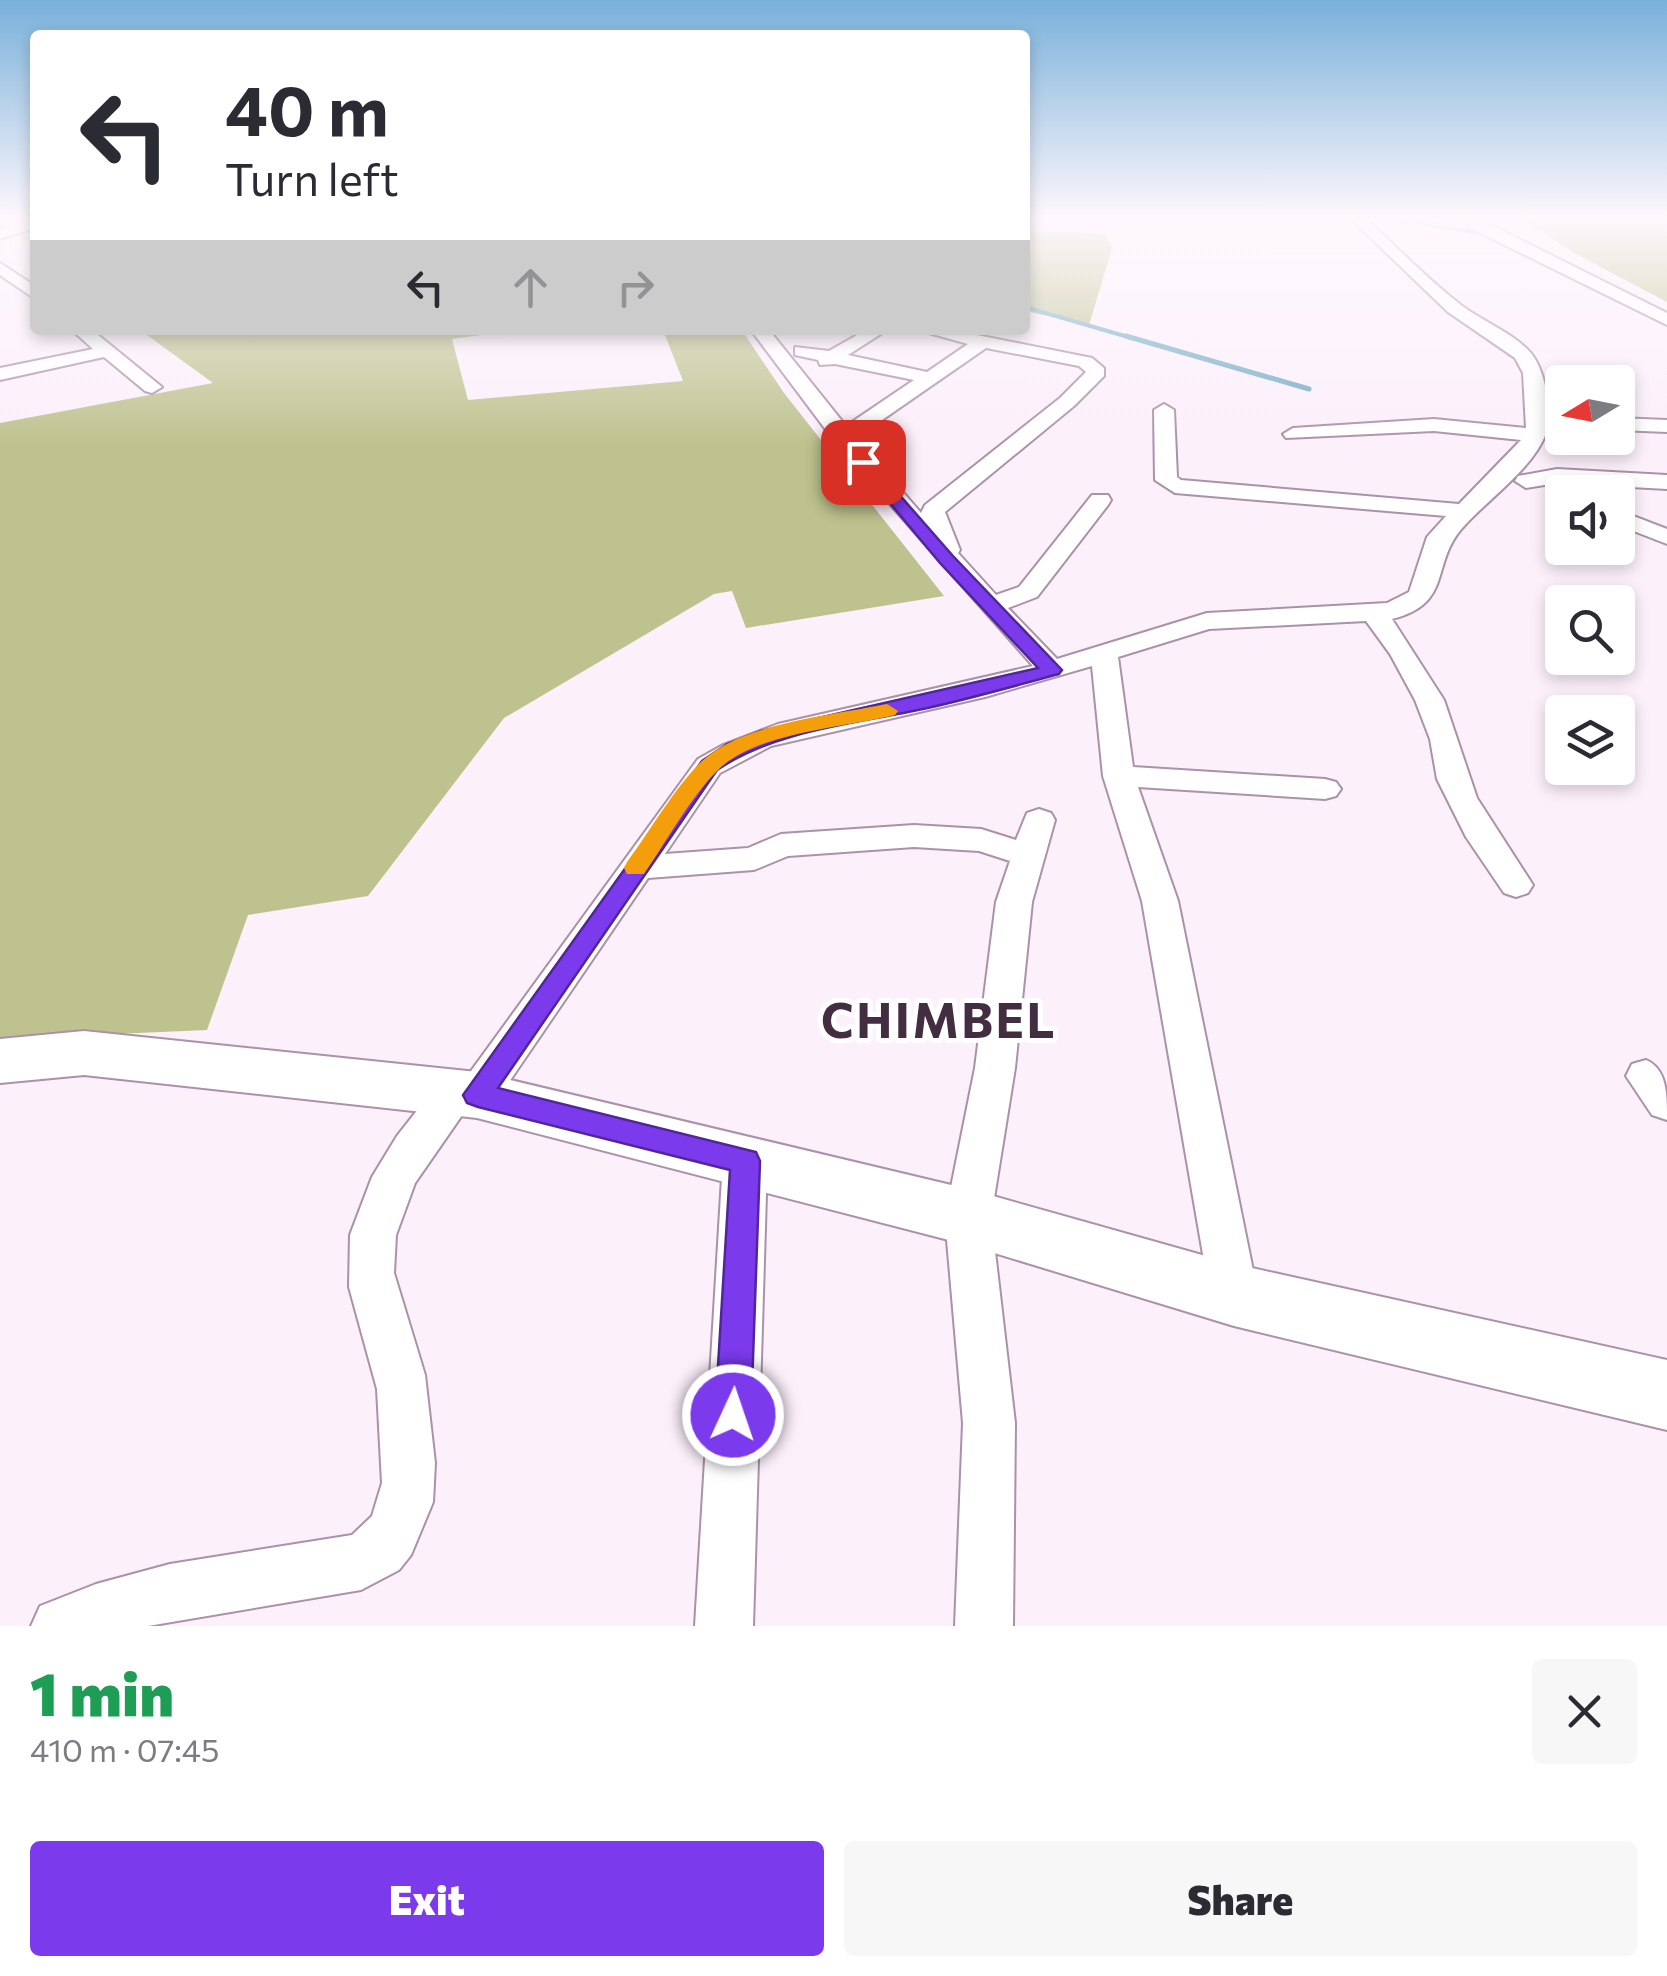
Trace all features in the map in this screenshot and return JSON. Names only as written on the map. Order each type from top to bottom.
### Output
[{"type":"main road","points":[[0,1061],[84,1052],[467,1094],[968,1217],[1234,1295],[1667,1395]]},
{"type":"street","points":[[60,1626],[94,1612],[200,1588],[360,1562],[378,1554],[394,1536],[404,1516],[410,1486],[399,1370],[370,1262],[376,1221],[408,1153],[467,1094],[709,766],[735,748],[769,736],[1052,670],[1206,622],[1372,612],[1410,604],[1421,596],[1439,537],[1464,511],[1515,477],[1545,425],[1530,364],[1523,355],[1439,294]]},
{"type":"street","points":[[1616,294],[1667,320]]},
{"type":"street","points":[[88,335],[152,387]]},
{"type":"street","points":[[764,335],[842,438],[946,560],[1052,670]]},
{"type":"street","points":[[797,378],[869,335]]},
{"type":"street","points":[[946,560],[949,546],[933,518],[934,510],[1067,402],[1097,372],[1086,362],[950,335]]},
{"type":"street","points":[[842,438],[983,342]]},
{"type":"street","points":[[4,381],[107,350]]},
{"type":"street","points":[[801,351],[930,378]]},
{"type":"street","points":[[1164,410],[1166,480],[1174,486],[1464,511]]},
{"type":"street","points":[[1293,434],[1434,425],[1545,425]]},
{"type":"street","points":[[1635,425],[1667,426]]},
{"type":"street","points":[[1515,477],[1667,482]]},
{"type":"street","points":[[1515,477],[1545,489]]},
{"type":"street","points":[[990,606],[1028,592],[1100,500]]},
{"type":"street","points":[[1635,524],[1667,537]]},
{"type":"street","points":[[1372,612],[1424,686],[1446,738],[1447,763],[1454,784],[1516,885]]},
{"type":"street","points":[[1104,654],[1120,776],[1160,901],[1234,1295]]},
{"type":"street","points":[[1120,776],[1326,789]]},
{"type":"street","points":[[636,867],[754,859],[781,845],[902,836],[1034,838],[1014,902],[995,1068],[968,1217],[988,1423],[984,1626]]},
{"type":"street","points":[[724,1626],[745,1161]]},
{"type":"green space","points":[[1030,294],[1098,294],[1089,325],[1030,312]]},
{"type":"green space","points":[[1652,294],[1667,294],[1667,302]]},
{"type":"green space","points":[[147,335],[481,335],[452,339],[468,400],[683,381],[665,335],[745,335],[784,393],[944,596],[746,628],[732,591],[714,594],[504,718],[368,896],[248,915],[207,1030],[0,1039],[0,423],[213,383]]},
{"type":"waterway","points":[[1030,308],[1135,339]]},
{"type":"waterway","points":[[1126,336],[1309,389]]},
{"type":"slow traffic","points":[[636,868],[709,766],[735,748],[769,736],[887,711]]},
{"type":"district","name":"CHIMBEL","points":[[939,1021]]},
{"type":"route","points":[[733,1415],[745,1161],[478,1095],[709,766],[735,748],[769,736],[1052,670],[946,560],[863,462]]}]
